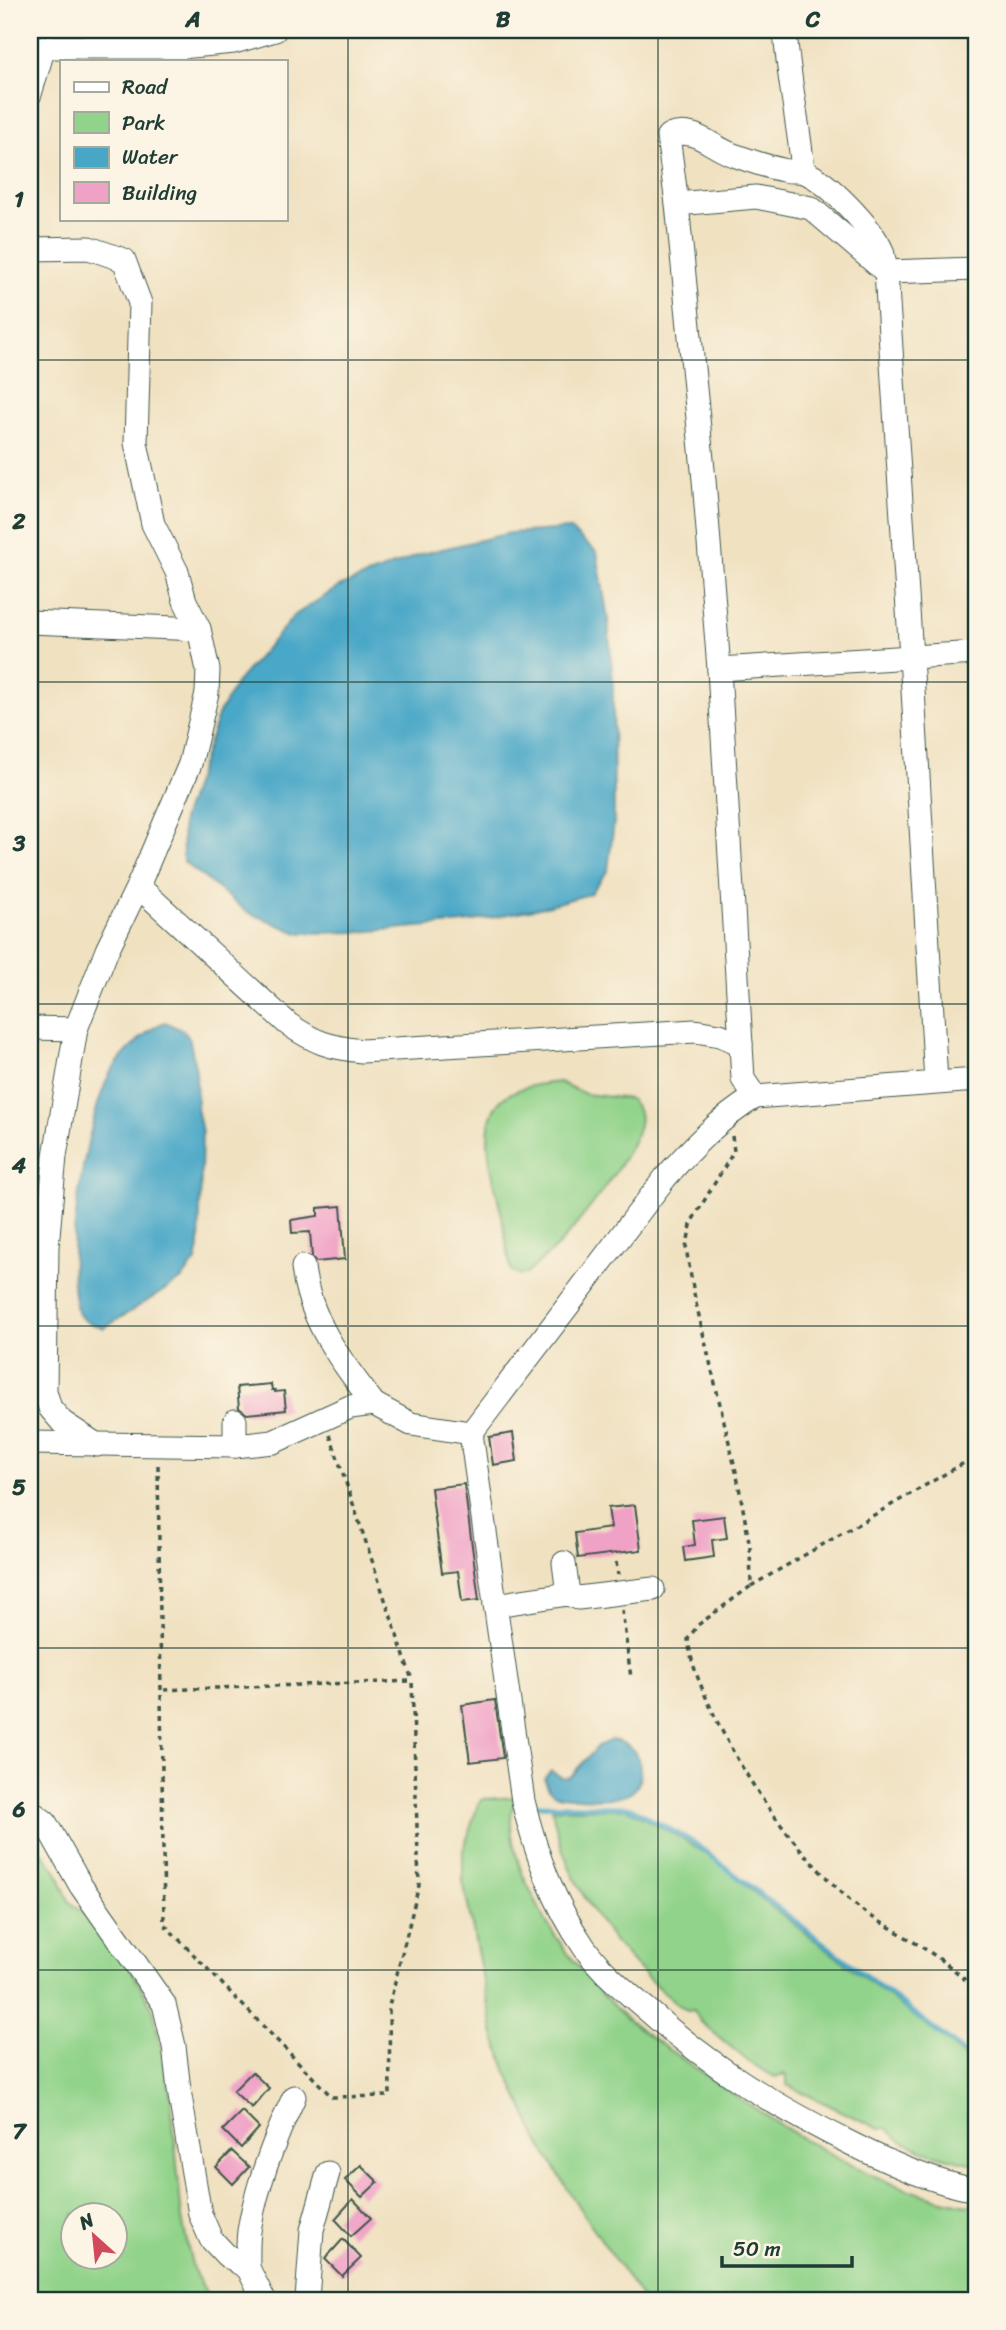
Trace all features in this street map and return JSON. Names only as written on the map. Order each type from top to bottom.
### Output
[{"type":"street","points":[[30,94],[44,47],[181,47],[234,42],[275,30]]},
{"type":"street","points":[[785,30],[788,72],[800,133],[803,172]]},
{"type":"street","points":[[755,1097],[743,1079],[719,669],[704,480],[668,136],[680,131],[692,134],[729,153],[784,171],[803,172],[821,183],[850,209],[870,231],[883,253],[911,656],[936,1082]]},
{"type":"street","points":[[677,204],[756,197],[811,208],[886,272],[976,269]]},
{"type":"street","points":[[30,248],[89,248],[124,260],[140,303],[136,443],[153,524],[177,572],[185,601],[199,629],[208,670],[207,693],[190,764],[138,886],[107,950],[76,1029],[55,1156],[47,1247],[45,1391],[50,1408],[62,1422],[97,1445]]},
{"type":"street","points":[[30,622],[199,629]]},
{"type":"street","points":[[719,669],[976,653]]},
{"type":"street","points":[[138,886],[288,1024],[314,1041],[334,1047],[362,1051],[695,1031],[720,1035],[741,1044]]},
{"type":"street","points":[[30,1028],[76,1029]]},
{"type":"street","points":[[976,1080],[755,1097],[728,1113],[665,1178],[471,1433],[523,1801],[532,1839],[557,1904],[586,1949],[618,1984],[679,2038],[736,2080],[804,2121],[882,2159],[947,2185],[976,2190]]},
{"type":"street","points":[[303,1267],[306,1290],[320,1324],[350,1373],[374,1404],[411,1424],[471,1433]]},
{"type":"street","points":[[50,1408],[33,1443],[235,1446],[273,1442],[350,1407],[374,1404]]},
{"type":"street","points":[[234,1421],[235,1446]]},
{"type":"street","points":[[564,1563],[568,1594]]},
{"type":"street","points":[[495,1605],[568,1594],[578,1598],[653,1589]]},
{"type":"street","points":[[30,1811],[45,1822],[81,1886],[164,2004],[174,2046],[200,2214],[211,2239],[226,2255],[248,2269]]},
{"type":"street","points":[[264,2300],[248,2269],[249,2227],[275,2138],[294,2097]]},
{"type":"street","points":[[307,2300],[312,2230],[328,2173]]},
{"type":"path","points":[[728,1113],[734,1151],[692,1221],[685,1248],[737,1476],[750,1547],[751,1586]]},
{"type":"path","points":[[158,1445],[164,1924],[332,2096],[390,2096],[388,2006],[419,1885],[412,1681],[325,1420]]},
{"type":"path","points":[[976,1456],[751,1586],[698,1625],[688,1639],[690,1656],[706,1697],[734,1755],[765,1804],[794,1841],[861,1910],[946,1962],[976,1991]]},
{"type":"path","points":[[621,1601],[631,1678]]},
{"type":"path","points":[[161,1690],[412,1681]]},
{"type":"green space","points":[[559,1082],[585,1094],[630,1099],[638,1111],[639,1125],[612,1177],[574,1227],[557,1247],[526,1274],[518,1275],[511,1271],[492,1172],[488,1147],[490,1123],[498,1104],[512,1092]]},
{"type":"green space","points":[[514,1797],[512,1831],[516,1855],[527,1884],[559,1941],[606,1998],[632,2023],[660,2044],[760,2112],[830,2154],[904,2188],[976,2206],[976,2300],[643,2300],[578,2206],[537,2139],[507,2072],[494,2035],[463,1881],[463,1852],[478,1804],[484,1799]]},
{"type":"green space","points":[[552,1809],[627,1809],[679,1837],[720,1863],[765,1902],[949,2043],[976,2068],[976,2161],[970,2163],[913,2147],[887,2128],[879,2129],[787,2085],[787,2077],[784,2074],[775,2077],[749,2062],[700,2021],[694,2010],[687,2011],[663,1992],[619,1947],[584,1896],[559,1839]]},
{"type":"green space","points":[[30,1837],[56,1870],[69,1901],[97,1921],[128,1964],[153,2009],[171,2099],[182,2219],[193,2270],[211,2300],[30,2300]]},
{"type":"water","points":[[569,529],[597,552],[608,619],[613,683],[614,822],[608,870],[590,894],[539,908],[464,923],[359,932],[298,933],[247,912],[183,861],[182,820],[219,713],[237,682],[295,615],[339,587],[421,554],[510,533]]},
{"type":"water","points":[[165,1022],[184,1031],[190,1041],[196,1071],[197,1108],[202,1132],[199,1248],[196,1261],[182,1279],[104,1328],[80,1316],[74,1291],[75,1228],[86,1154],[93,1121],[111,1072],[135,1043]]},
{"type":"water","points":[[611,1740],[630,1747],[637,1757],[640,1778],[632,1792],[616,1798],[583,1798],[555,1795],[548,1788],[544,1778],[551,1771],[563,1778],[570,1777],[598,1746]]},
{"type":"building","points":[[341,1206],[345,1259],[316,1262],[312,1257],[310,1232],[292,1233],[291,1220],[318,1216],[318,1208]]},
{"type":"building","points":[[271,1384],[275,1392],[284,1391],[286,1410],[247,1414],[239,1408],[237,1387]]},
{"type":"building","points":[[513,1433],[517,1461],[493,1465],[489,1437]]},
{"type":"building","points":[[464,1484],[479,1600],[462,1602],[458,1571],[442,1573],[431,1488]]},
{"type":"building","points":[[635,1505],[641,1550],[578,1558],[575,1533],[611,1528],[608,1508]]},
{"type":"building","points":[[724,1516],[727,1538],[712,1540],[714,1557],[685,1561],[683,1547],[695,1545],[692,1520]]},
{"type":"building","points":[[495,1700],[503,1758],[470,1762],[462,1705]]},
{"type":"building","points":[[252,2072],[269,2088],[252,2108],[233,2091]]},
{"type":"building","points":[[242,2111],[259,2128],[241,2148],[223,2130]]},
{"type":"building","points":[[232,2151],[249,2167],[233,2184],[216,2167]]},
{"type":"building","points":[[361,2165],[378,2182],[362,2197],[345,2180]]},
{"type":"building","points":[[353,2199],[371,2218],[351,2236],[335,2219]]},
{"type":"building","points":[[343,2239],[361,2258],[342,2276],[325,2259]]},
{"type":"waterway","points":[[533,1805],[629,1807],[693,1842],[976,2064]]}]
